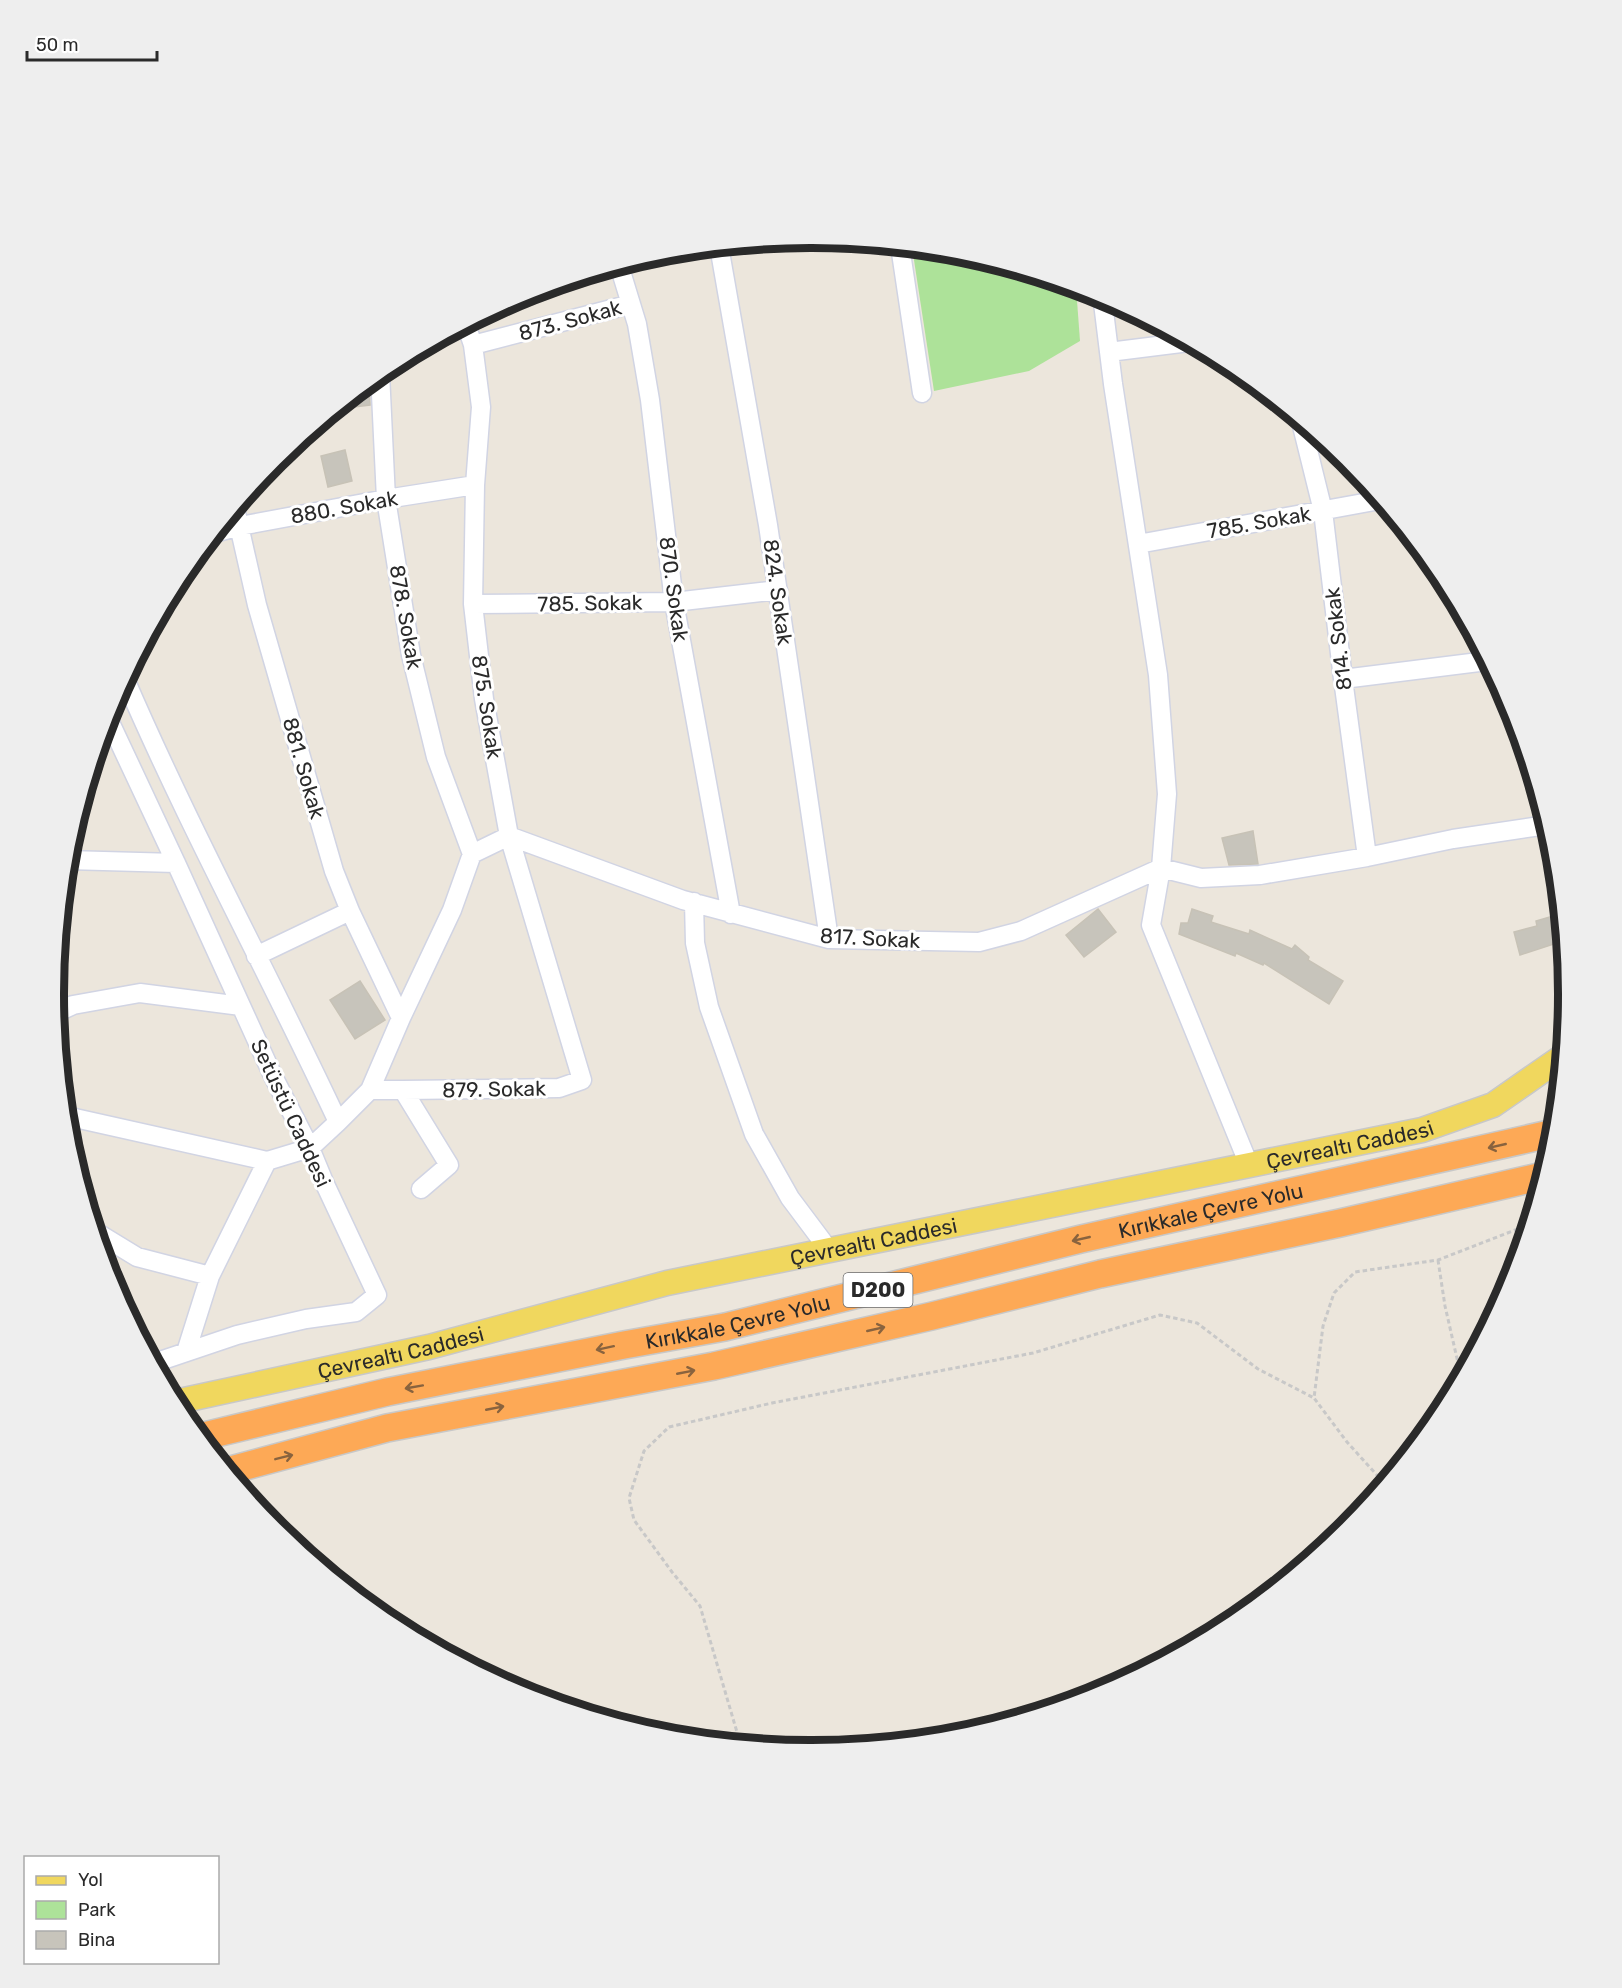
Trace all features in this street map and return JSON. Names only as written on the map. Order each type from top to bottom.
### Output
[{"type":"highway","name":"Kırıkkale Çevre Yolu","points":[[209,1435],[387,1392],[725,1327],[1081,1239],[1544,1135]]},
{"type":"highway","name":"Kırıkkale Çevre Yolu","points":[[235,1468],[387,1428],[714,1366],[932,1316],[1100,1274],[1340,1223],[1534,1178]]},
{"type":"main road","name":"Çevrealtı Caddesi","points":[[185,1400],[429,1347],[667,1283],[1422,1130],[1493,1105],[1554,1063]]},
{"type":"street","name":"824. Sokak","points":[[720,253],[768,525],[829,939]]},
{"type":"street","points":[[901,253],[922,393]]},
{"type":"street","name":"870. Sokak","points":[[621,272],[637,324],[650,400],[674,602],[731,914]]},
{"type":"street","name":"873. Sokak","points":[[473,345],[631,304]]},
{"type":"street","points":[[1103,307],[1158,675],[1167,794],[1161,868],[1151,925],[1249,1165]]},
{"type":"street","name":"875. Sokak","points":[[468,331],[473,345],[481,407],[475,485],[473,604],[484,699],[509,836],[582,1080]]},
{"type":"street","points":[[1109,352],[1176,344]]},
{"type":"street","name":"878. Sokak","points":[[381,384],[386,499],[411,655],[436,757],[471,854]]},
{"type":"street","name":"814. Sokak","points":[[1304,434],[1323,511],[1367,857]]},
{"type":"street","name":"880. Sokak","points":[[228,529],[386,499],[475,485]]},
{"type":"street","name":"785. Sokak","points":[[1138,544],[1372,502]]},
{"type":"street","name":"881. Sokak","points":[[238,517],[257,605],[334,871],[350,911],[401,1018]]},
{"type":"street","name":"785. Sokak","points":[[473,604],[674,602],[778,590]]},
{"type":"street","points":[[1343,679],[1479,661]]},
{"type":"street","points":[[130,689],[256,956],[294,1027],[338,1122]]},
{"type":"street","name":"Setüstü Caddesi","points":[[113,729],[377,1295],[356,1312],[306,1319],[237,1335],[161,1360]]},
{"type":"street","points":[[1161,868],[1201,878],[1260,875],[1367,857],[1453,839],[1538,826]]},
{"type":"street","points":[[75,1118],[267,1161],[310,1148],[370,1090],[452,910],[471,854],[509,836]]},
{"type":"street","name":"817. Sokak","points":[[509,836],[694,903],[829,939],[980,942],[1021,931],[1161,868]]},
{"type":"street","points":[[77,860],[176,863]]},
{"type":"street","points":[[694,903],[695,943],[709,1007],[754,1134],[790,1198],[830,1250]]},
{"type":"street","points":[[256,956],[350,911]]},
{"type":"street","points":[[65,1009],[73,1005],[140,993],[241,1006]]},
{"type":"street","name":"879. Sokak","points":[[370,1090],[559,1088],[582,1080]]},
{"type":"street","points":[[403,1090],[448,1165],[421,1189]]},
{"type":"street","points":[[186,1352],[210,1276],[267,1161]]},
{"type":"street","points":[[105,1238],[137,1257],[210,1276]]},
{"type":"path","points":[[1314,1398],[1323,1326],[1334,1293],[1355,1272],[1438,1260],[1520,1228]]},
{"type":"path","points":[[1438,1260],[1445,1306],[1458,1365]]},
{"type":"path","points":[[738,1737],[700,1606],[634,1520],[628,1498],[644,1451],[669,1427],[771,1403],[1034,1353],[1160,1315],[1197,1323],[1258,1369],[1314,1398],[1347,1442],[1379,1478]]},
{"type":"green space","points":[[913,255],[1004,273],[1077,296],[1080,341],[1029,371],[934,391]]},
{"type":"building","points":[[369,393],[370,405],[350,407]]},
{"type":"building","points":[[345,450],[352,481],[328,487],[321,456]]},
{"type":"building","points":[[1253,831],[1258,864],[1229,865],[1222,838]]},
{"type":"building","points":[[1098,909],[1116,932],[1084,957],[1066,935]]},
{"type":"building","points":[[1192,909],[1213,916],[1211,922],[1249,934],[1250,930],[1292,949],[1295,945],[1309,957],[1308,960],[1343,981],[1329,1004],[1264,963],[1263,965],[1236,953],[1235,956],[1179,934],[1181,923],[1188,923]]},
{"type":"building","points":[[1553,916],[1556,943],[1520,955],[1514,932],[1537,926],[1536,921]]},
{"type":"building","points":[[360,981],[385,1020],[355,1039],[330,1000]]}]
